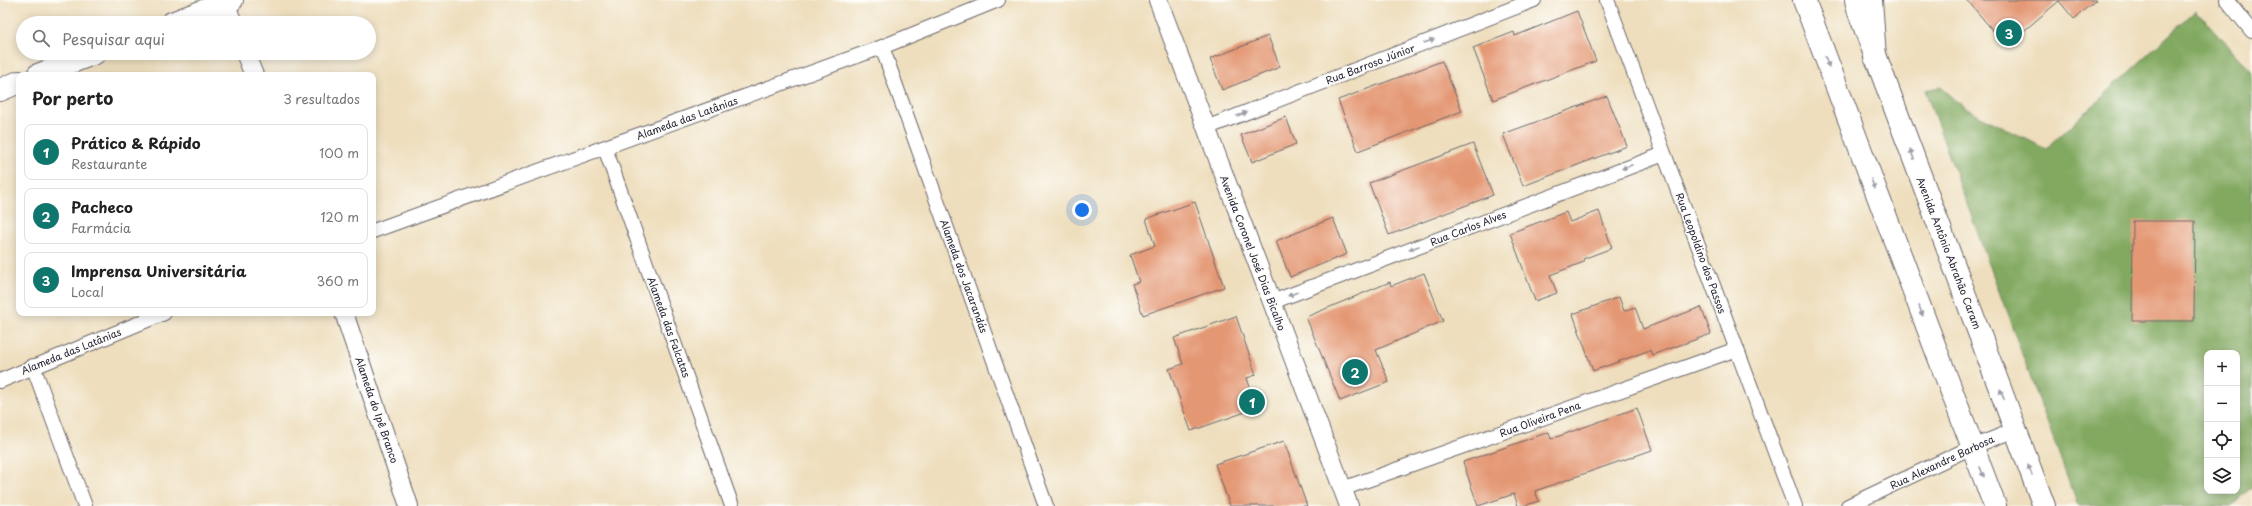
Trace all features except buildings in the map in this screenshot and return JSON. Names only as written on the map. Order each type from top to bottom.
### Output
[{"type":"main road","points":[[1804,0],[1995,506]]},
{"type":"main road","points":[[1809,0],[1814,26]]},
{"type":"main road","name":"Avenida Antônio Abrahão Caram","points":[[1856,0],[1875,57],[2044,506]]},
{"type":"main road","points":[[1871,0],[1875,57]]},
{"type":"main road","points":[[190,16],[228,1]]},
{"type":"main road","points":[[46,72],[77,60]]},
{"type":"main road","points":[[0,90],[16,83]]},
{"type":"street","name":"Alameda das Latânias","points":[[376,229],[605,148],[882,47],[998,0]]},
{"type":"street","name":"Avenida Coronel José Dias Bicalho","points":[[1158,0],[1349,506]]},
{"type":"street","name":"Rua Barroso Júnior","points":[[1206,128],[1534,0]]},
{"type":"street","name":"Rua Leopoldino dos Passos","points":[[1606,0],[1795,506]]},
{"type":"street","points":[[2227,0],[2252,31]]},
{"type":"street","points":[[228,1],[231,16]]},
{"type":"street","name":"Alameda dos Jacarandás","points":[[882,47],[1046,506]]},
{"type":"street","points":[[248,60],[253,72]]},
{"type":"street","name":"Alameda das Falcatas","points":[[605,148],[732,506]]},
{"type":"street","name":"Rua Carlos Alves","points":[[1272,302],[1664,154]]},
{"type":"street","name":"Alameda das Latânias","points":[[0,381],[33,366],[157,316]]},
{"type":"street","name":"Alameda do Ipê Branco","points":[[345,316],[409,506]]},
{"type":"street","name":"Rua Oliveira Pena","points":[[1342,489],[1737,349]]},
{"type":"street","points":[[33,366],[84,506]]},
{"type":"street","name":"Rua Alexandre Barbosa","points":[[1848,506],[1972,447],[2015,430]]},
{"type":"green space","points":[[2196,10],[2252,73],[2252,488],[2231,506],[2078,506],[1925,90],[1941,87],[1965,108],[2046,149]]},
{"type":"place","name":"Imprensa Universitária","points":[[2009,33]]},
{"type":"place","name":"Pacheco","points":[[1355,372]]},
{"type":"place","name":"Prático & Rápido","points":[[1252,402]]}]
